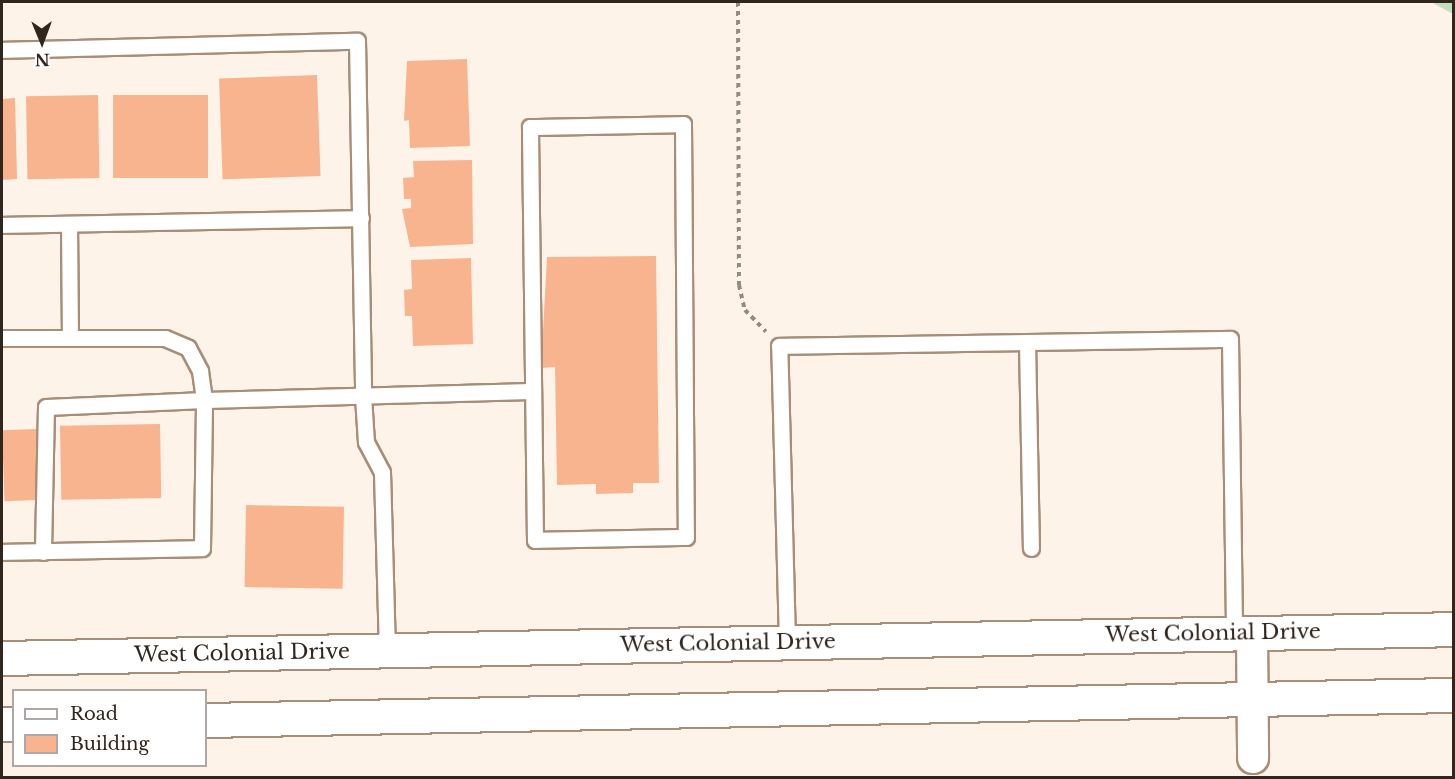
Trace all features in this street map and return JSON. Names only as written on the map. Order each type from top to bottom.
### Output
[{"type":"highway","name":"West Colonial Drive","points":[[2,657],[1454,629]]},
{"type":"highway","points":[[207,720],[1454,695]]},
{"type":"street","points":[[1243,633],[1253,699],[1253,758]]},
{"type":"lane","points":[[2,50],[357,41],[363,396],[366,442],[382,472],[387,650]]},
{"type":"lane","points":[[682,124],[686,537],[535,540],[532,391],[530,127],[682,124]]},
{"type":"lane","points":[[2,225],[361,218]]},
{"type":"lane","points":[[69,224],[70,336]]},
{"type":"lane","points":[[2,338],[70,336],[165,338],[188,348],[197,363],[204,400],[202,548],[2,552]]},
{"type":"lane","points":[[787,642],[779,346],[1230,339],[1243,633]]},
{"type":"lane","points":[[1027,342],[1031,548]]},
{"type":"lane","points":[[43,552],[46,407],[532,391]]},
{"type":"path","points":[[738,2],[739,285],[745,310],[779,346]]},
{"type":"green space","points":[[1431,2],[1453,2],[1453,14]]},
{"type":"building","points":[[467,59],[470,146],[410,148],[409,120],[404,121],[407,61]]},
{"type":"building","points":[[317,75],[321,176],[223,179],[219,78]]},
{"type":"building","points":[[98,95],[99,178],[27,179],[26,96]]},
{"type":"building","points":[[113,95],[208,95],[208,178],[113,178]]},
{"type":"building","points":[[15,98],[17,179],[2,180],[2,99]]},
{"type":"building","points":[[472,160],[473,244],[410,247],[402,209],[411,208],[411,199],[404,199],[403,178],[414,177],[413,161]]},
{"type":"building","points":[[656,256],[659,483],[633,483],[633,493],[596,494],[596,484],[557,485],[555,367],[541,368],[547,257]]},
{"type":"building","points":[[471,258],[473,344],[413,346],[412,316],[405,316],[404,290],[412,289],[411,260]]},
{"type":"building","points":[[160,424],[161,498],[61,500],[60,426]]},
{"type":"building","points":[[36,429],[38,500],[4,501],[2,430]]},
{"type":"building","points":[[246,505],[344,507],[343,589],[245,587]]}]
